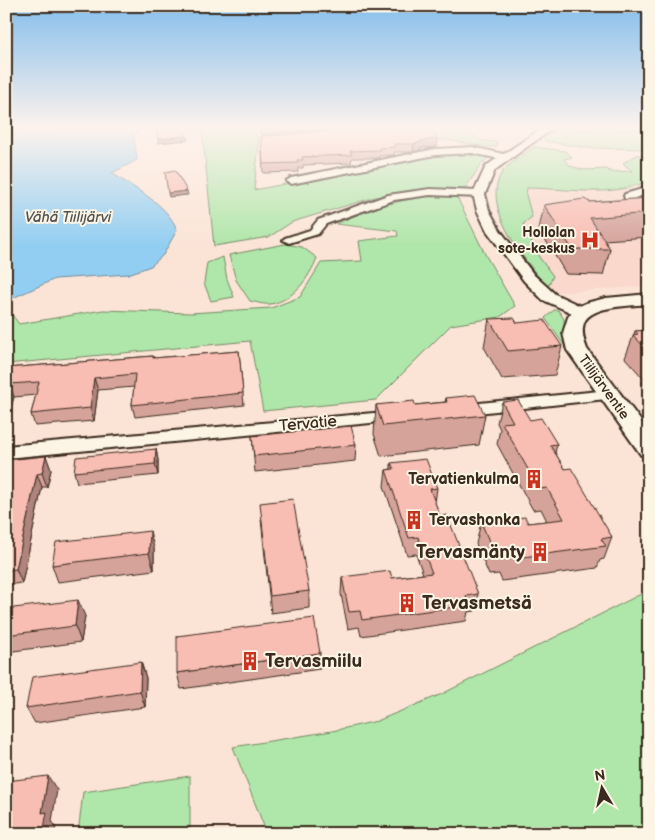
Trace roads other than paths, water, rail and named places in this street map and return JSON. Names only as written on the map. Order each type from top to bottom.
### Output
[{"type":"main road","points":[[581,312],[597,304],[649,299]]},
{"type":"main road","name":"Tiilijärventie","points":[[581,312],[572,326],[577,350],[649,449]]},
{"type":"street","points":[[291,181],[355,168]]},
{"type":"street","points":[[490,168],[479,194],[483,210],[494,231],[529,278],[549,297],[581,312]]},
{"type":"street","points":[[649,190],[629,196],[649,215]]},
{"type":"street","points":[[289,240],[314,232],[322,222],[392,197],[430,192],[479,194]]},
{"type":"street","points":[[446,411],[609,395]]},
{"type":"street","name":"Tervatie","points":[[6,452],[412,415]]},
{"type":"water","name":"Vähä Tiilijärvi","points":[[6,168],[121,168],[112,173],[158,204],[172,220],[177,230],[163,255],[151,266],[128,274],[55,279],[6,301]]},
{"type":"place","name":"Hollolan sote-keskus","points":[[590,240]]},
{"type":"place","name":"Tervatienkulma","points":[[534,479]]},
{"type":"place","name":"Tervashonka","points":[[414,520]]},
{"type":"place","name":"Tervasmänty","points":[[540,552]]},
{"type":"place","name":"Tervasmetsä","points":[[407,603]]},
{"type":"place","name":"Tervasmiilu","points":[[250,661]]}]
